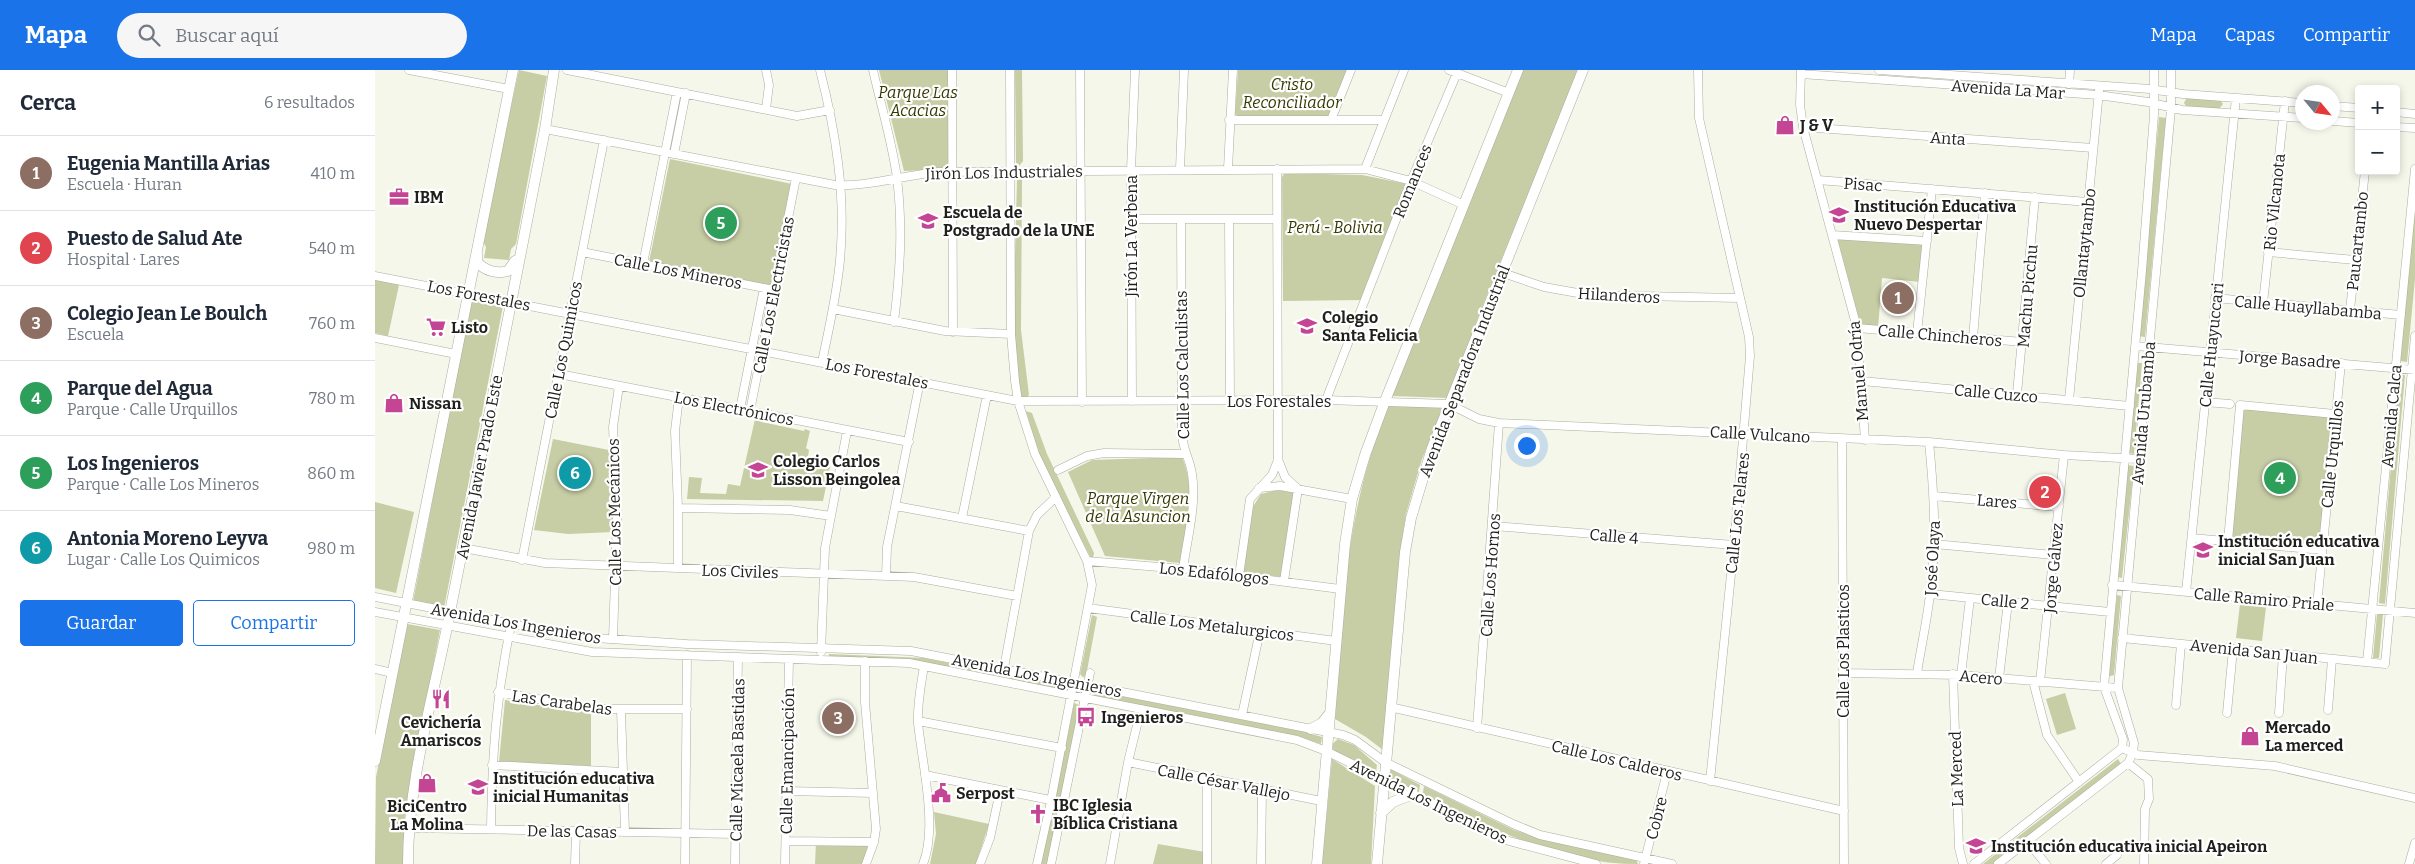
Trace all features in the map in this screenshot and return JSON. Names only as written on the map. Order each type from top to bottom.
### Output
[{"type":"main road","points":[[375,761],[408,604],[513,70]]},
{"type":"main road","name":"Avenida Javier Prado Este","points":[[408,864],[413,785],[463,548],[520,248],[545,128],[554,70]]},
{"type":"main road","points":[[1317,864],[1340,589],[1352,500],[1365,455],[1385,401],[1518,70]]},
{"type":"main road","name":"Avenida Separadora Industrial","points":[[1377,864],[1405,552],[1411,518],[1432,448],[1583,70]]},
{"type":"main road","points":[[477,248],[477,262],[481,266],[502,273],[513,268],[520,248]]},
{"type":"main road","points":[[1311,729],[1322,723],[1330,713]]},
{"type":"main road","points":[[1381,814],[1393,802],[1414,794]]},
{"type":"street","points":[[409,70],[449,74],[509,89]]},
{"type":"street","points":[[567,70],[801,116],[830,110]]},
{"type":"street","points":[[611,79],[613,70]]},
{"type":"street","points":[[766,70],[769,85],[766,109]]},
{"type":"street","points":[[820,70],[830,110],[841,185],[841,245],[833,310],[822,362]]},
{"type":"street","points":[[873,70],[897,177],[901,249],[894,322]]},
{"type":"street","points":[[952,70],[953,332]]},
{"type":"street","points":[[1010,70],[1011,334],[1018,401],[1035,454],[1087,561],[1092,585],[1062,748],[1037,864]]},
{"type":"street","points":[[1081,70],[1082,402]]},
{"type":"street","name":"Jirón La Verbena","points":[[1132,401],[1131,170],[1135,70]]},
{"type":"street","points":[[1180,169],[1184,70]]},
{"type":"street","points":[[1229,169],[1229,120],[1233,70]]},
{"type":"street","points":[[1331,120],[1351,70]]},
{"type":"street","points":[[1365,169],[1404,70]]},
{"type":"street","points":[[1449,70],[1509,93]]},
{"type":"street","name":"Calle Los Telares","points":[[1698,70],[1699,118],[1749,337],[1750,356],[1745,433],[1710,781]]},
{"type":"street","name":"Avenida La Mar","points":[[1879,70],[1914,71],[2295,102]]},
{"type":"street","points":[[2069,84],[2070,70]]},
{"type":"street","name":"Avenida Urubamba","points":[[2122,748],[2122,736],[2104,687],[2112,585],[2136,346],[2154,104],[2154,70]]},
{"type":"street","name":"Avenida Urubamba","points":[[2133,753],[2134,743],[2118,688],[2171,109],[2171,70]]},
{"type":"street","name":"Avenida La Mar","points":[[1801,72],[2099,96],[2154,104],[2171,109],[2295,118]]},
{"type":"street","name":"Manuel Odría","points":[[1801,72],[1800,105],[1803,127],[1857,328],[1865,440]]},
{"type":"street","name":"Romances","points":[[1326,400],[1411,181],[1457,74]]},
{"type":"street","name":"Ollantaytambo","points":[[2069,400],[2100,86]]},
{"type":"street","points":[[643,264],[677,92]]},
{"type":"street","points":[[674,154],[686,93]]},
{"type":"street","name":"Calle Huayuccari","points":[[2186,592],[2236,98]]},
{"type":"street","name":"Rio Vilcanota","points":[[2263,303],[2285,101]]},
{"type":"street","points":[[2340,107],[2355,108]]},
{"type":"street","points":[[2400,112],[2415,114]]},
{"type":"street","points":[[1229,120],[1384,120]]},
{"type":"street","points":[[2340,122],[2355,123]]},
{"type":"street","name":"Anta","points":[[1803,127],[2093,148]]},
{"type":"street","points":[[2400,127],[2415,128]]},
{"type":"street","name":"Jirón Los Industriales","points":[[545,128],[796,178],[841,185],[952,172],[1365,169],[1411,181],[1463,205]]},
{"type":"street","name":"Calle Los Quimicos","points":[[522,560],[604,140]]},
{"type":"street","points":[[1239,576],[1248,504],[1257,489],[1272,475],[1278,460],[1277,169]]},
{"type":"street","name":"Avenida Calca","points":[[2367,662],[2415,169]]},
{"type":"street","name":"Paucartambo","points":[[2350,310],[2365,175]]},
{"type":"street","name":"Calle Los Electricistas","points":[[750,411],[796,178]]},
{"type":"street","name":"Pisac","points":[[1818,180],[2088,202]]},
{"type":"street","points":[[1917,333],[1932,188]]},
{"type":"street","points":[[1973,338],[1985,193]]},
{"type":"street","name":"Machu Picchu","points":[[2017,394],[2035,197]]},
{"type":"street","points":[[1131,219],[1277,219]]},
{"type":"street","name":"Calle Los Calculistas","points":[[1181,219],[1182,438],[1185,454],[1192,472],[1194,490],[1183,569]]},
{"type":"street","points":[[1229,219],[1230,401]]},
{"type":"street","points":[[1832,235],[1927,241]]},
{"type":"street","name":"Calle Los Mineros","points":[[582,252],[774,290]]},
{"type":"street","points":[[2268,252],[2355,260]]},
{"type":"street","name":"Hilanderos","points":[[1503,273],[1544,288],[1589,294],[1739,298]]},
{"type":"street","name":"Los Forestales","points":[[375,276],[1018,401],[1385,401]]},
{"type":"street","name":"Calle Los Electricistas","points":[[740,409],[764,288]]},
{"type":"street","name":"Calle Huayllabamba","points":[[2215,298],[2401,315]]},
{"type":"street","points":[[833,310],[953,332],[1011,334]]},
{"type":"street","name":"Calle Chincheros","points":[[1857,328],[2023,342]]},
{"type":"street","name":"Avenida Calca","points":[[2385,664],[2415,336]]},
{"type":"street","points":[[375,338],[456,354]]},
{"type":"street","name":"Jorge Basadre","points":[[2136,346],[2396,367],[2413,370]]},
{"type":"street","name":"Calle Urquillos","points":[[2317,604],[2341,363]]},
{"type":"street","name":"Los Electrónicos","points":[[559,374],[909,442]]},
{"type":"street","points":[[886,576],[887,547],[920,381]]},
{"type":"street","name":"Calle Cuzco","points":[[1862,381],[2130,406]]},
{"type":"street","name":"Calle Los Mecánicos","points":[[613,639],[617,517],[613,427],[619,386]]},
{"type":"street","points":[[962,518],[987,394]]},
{"type":"street","points":[[678,568],[679,508],[675,431],[679,398]]},
{"type":"street","name":"Calle Vulcano","points":[[1385,401],[1449,404],[1479,419],[1499,423],[1929,442],[2064,455],[2139,459]]},
{"type":"street","points":[[2205,402],[2230,404]]},
{"type":"street","points":[[2228,541],[2240,405],[2335,414]]},
{"type":"street","name":"Calle Los Hornos","points":[[1477,728],[1499,423]]},
{"type":"street","points":[[821,659],[824,574],[831,516],[847,430]]},
{"type":"street","name":"Calle Los Plasticos","points":[[1842,439],[1844,864]]},
{"type":"street","name":"José Olaya","points":[[1917,673],[1931,594],[1934,544],[1934,496],[1929,442]]},
{"type":"street","points":[[1058,470],[1087,456],[1104,453],[1185,454]]},
{"type":"street","name":"Jorge Gálvez","points":[[2064,455],[2053,555],[2050,606],[2036,682],[2047,735],[2079,782]]},
{"type":"street","points":[[1278,460],[1285,477],[1298,489]]},
{"type":"street","points":[[1257,489],[1271,485],[1352,500]]},
{"type":"street","points":[[1284,581],[1298,489]]},
{"type":"street","name":"Lares","points":[[1934,496],[2059,507]]},
{"type":"street","points":[[1004,668],[1029,531],[1037,515],[1056,497]]},
{"type":"street","points":[[896,506],[1029,531]]},
{"type":"street","points":[[679,508],[790,510],[831,516]]},
{"type":"street","name":"Calle 4","points":[[1493,526],[1734,545]]},
{"type":"street","points":[[2192,538],[2322,550]]},
{"type":"street","points":[[1934,544],[2053,555]]},
{"type":"street","name":"Los Civiles","points":[[463,548],[545,564],[886,576],[937,580],[1017,596]]},
{"type":"street","name":"Los Edafólogos","points":[[1087,561],[1183,569],[1340,589]]},
{"type":"street","name":"Calle Ramiro Priale","points":[[2112,585],[2415,613]]},
{"type":"street","name":"Calle 2","points":[[1931,594],[2110,612]]},
{"type":"street","name":"Avenida Los Ingenieros","points":[[375,597],[580,637],[911,651],[1349,736],[1385,762],[1421,781],[1540,835],[1645,861],[1672,864]]},
{"type":"street","name":"La Merced","points":[[1963,864],[1959,848],[1957,675],[1970,598]]},
{"type":"street","points":[[1999,678],[2008,602]]},
{"type":"street","name":"Calle Los Metalurgicos","points":[[1089,608],[1336,641]]},
{"type":"street","name":"Avenida Los Ingenieros","points":[[375,612],[447,627],[592,652],[909,663],[1072,697],[1297,740],[1326,751],[1509,841],[1596,864]]},
{"type":"street","points":[[491,829],[492,765],[498,692],[511,625]]},
{"type":"street","points":[[1242,715],[1260,631]]},
{"type":"street","name":"Avenida San Juan","points":[[2122,638],[2385,664]]},
{"type":"street","points":[[2176,705],[2181,644]]},
{"type":"street","points":[[2227,713],[2233,649]]},
{"type":"street","points":[[2279,713],[2283,654]]},
{"type":"street","points":[[685,864],[687,655]]},
{"type":"street","name":"Calle Micaela Bastidas","points":[[735,864],[738,657]]},
{"type":"street","name":"Calle Emancipación","points":[[785,864],[789,658]]},
{"type":"street","points":[[2328,710],[2332,658]]},
{"type":"street","points":[[865,661],[865,702],[876,829],[874,842],[866,864]]},
{"type":"street","points":[[923,864],[929,834],[925,775],[918,721],[924,666]]},
{"type":"street","points":[[375,669],[392,673]]},
{"type":"street","points":[[1051,864],[1065,803],[1090,673]]},
{"type":"street","name":"Acero","points":[[1843,673],[1957,675],[2118,688]]},
{"type":"street","name":"Las Carabelas","points":[[498,692],[594,709],[687,709]]},
{"type":"street","name":"Calle Los Calderos","points":[[1390,707],[1667,772],[1844,811]]},
{"type":"street","points":[[1110,864],[1128,762],[1141,709]]},
{"type":"street","points":[[621,710],[625,832]]},
{"type":"street","points":[[918,721],[1062,748]]},
{"type":"street","points":[[1974,864],[2122,748],[2142,756],[2275,766],[2415,798]]},
{"type":"street","points":[[1998,864],[2128,763],[2133,753]]},
{"type":"street","name":"Calle César Vallejo","points":[[1128,762],[1321,801]]},
{"type":"street","points":[[2128,763],[2148,779],[2149,799],[2145,809],[2144,864]]},
{"type":"street","points":[[492,765],[623,772]]},
{"type":"street","name":"Cobre","points":[[1645,861],[1667,772]]},
{"type":"street","points":[[925,775],[1065,803]]},
{"type":"street","points":[[1207,778],[1207,864]]},
{"type":"street","points":[[1414,794],[1422,788],[1421,781]]},
{"type":"street","points":[[1261,789],[1261,864]]},
{"type":"street","points":[[787,791],[873,793]]},
{"type":"street","points":[[980,864],[990,838],[1000,791]]},
{"type":"street","name":"De las Casas","points":[[409,828],[735,834]]},
{"type":"street","points":[[575,864],[576,831]]},
{"type":"street","points":[[786,841],[874,842]]},
{"type":"street","points":[[2027,841],[2046,864]]},
{"type":"street","points":[[2409,864],[2415,842]]},
{"type":"street","points":[[2106,864],[2117,855]]},
{"type":"green space","points":[[519,70],[547,76],[516,244],[511,249],[509,260],[484,258],[486,247],[482,240]]},
{"type":"green space","name":"Parque Las Acacias","points":[[879,70],[949,70],[949,169],[904,171]]},
{"type":"green space","points":[[1015,70],[1022,70],[1023,161],[1019,166],[1016,163]]},
{"type":"green space","name":"Cristo Reconciliador","points":[[1238,70],[1349,70],[1332,116],[1238,116],[1235,114]]},
{"type":"green space","points":[[1523,70],[1578,70],[1479,315],[1448,398],[1392,396]]},
{"type":"green space","points":[[2187,97],[2220,100],[2223,104],[2219,109],[2186,106],[2184,103]]},
{"type":"green space","points":[[2159,117],[2166,118],[2145,337],[2139,336]]},
{"type":"green space","points":[[670,159],[792,184],[771,286],[649,262]]},
{"type":"green space","name":"Perú - Bolivia","points":[[1285,173],[1362,175],[1407,184],[1362,300],[1283,301],[1282,177]]},
{"type":"green space","points":[[1020,178],[1022,180],[1021,330],[1029,395],[1026,398],[1021,398],[1013,336],[1017,180]]},
{"type":"green space","points":[[2415,196],[2415,279],[2407,362],[2400,361]]},
{"type":"green space","points":[[1837,237],[1925,243],[1920,282],[1882,278],[1878,328],[1861,326]]},
{"type":"green space","points":[[375,279],[399,285],[388,336],[375,333]]},
{"type":"green space","points":[[471,299],[503,306],[444,608],[413,602]]},
{"type":"green space","points":[[2137,363],[2142,363],[2134,454],[2128,453]]},
{"type":"green space","points":[[2399,375],[2405,375],[2385,604],[2379,603]]},
{"type":"green space","points":[[1388,404],[1445,406],[1422,459],[1406,514],[1400,552],[1383,750],[1366,737],[1335,719],[1351,539],[1366,472]]},
{"type":"green space","points":[[2239,408],[2334,417],[2321,545],[2227,540]]},
{"type":"green space","points":[[1026,411],[1032,413],[1047,454],[1094,553],[1093,558],[1091,558],[1042,465]]},
{"type":"green space","points":[[755,419],[810,431],[806,448],[809,450],[807,462],[830,467],[823,501],[687,499],[689,477],[702,478],[700,493],[726,494],[728,484],[740,486]]},
{"type":"green space","points":[[553,439],[609,450],[614,503],[613,532],[568,534],[534,530]]},
{"type":"green space","name":"Parque Virgen de la Asuncion","points":[[1182,457],[1189,483],[1189,510],[1180,563],[1105,556],[1068,472],[1092,460]]},
{"type":"green space","points":[[2126,465],[2134,466],[2122,578],[2118,577]]},
{"type":"green space","points":[[1277,490],[1294,492],[1281,577],[1243,572],[1252,508],[1261,494]]},
{"type":"green space","points":[[375,502],[414,512],[396,593],[375,588]]},
{"type":"green space","points":[[2117,595],[2121,596],[2114,675],[2111,676],[2108,675]]},
{"type":"green space","points":[[2240,604],[2266,607],[2262,641],[2236,638]]},
{"type":"green space","points":[[2377,614],[2383,614],[2379,658],[2373,658]]},
{"type":"green space","points":[[1092,615],[1097,617],[1086,676],[1083,677],[1080,674]]},
{"type":"green space","points":[[407,624],[440,630],[405,814],[403,864],[375,864],[376,777]]},
{"type":"green space","points":[[829,654],[924,658],[1070,687],[1069,692],[923,663],[829,659]]},
{"type":"green space","points":[[1095,691],[1301,731],[1322,737],[1321,744],[1301,737],[1093,696]]},
{"type":"green space","points":[[2065,693],[2076,729],[2057,735],[2046,699]]},
{"type":"green space","points":[[505,700],[591,713],[591,766],[499,762]]},
{"type":"green space","points":[[1074,703],[1079,705],[1062,801],[1055,799]]},
{"type":"green space","points":[[1338,739],[1354,745],[1377,765],[1376,772],[1335,752],[1331,745]]},
{"type":"green space","points":[[1332,759],[1375,786],[1371,864],[1322,864]]},
{"type":"green space","points":[[2118,759],[2121,764],[1994,864],[1983,864]]},
{"type":"green space","points":[[1390,769],[1420,785],[1419,791],[1417,792],[1389,778]]},
{"type":"green space","points":[[1424,786],[1514,830],[1548,841],[1636,859],[1638,864],[1580,858],[1525,841],[1498,831],[1420,794],[1423,792]]},
{"type":"green space","points":[[1059,807],[1061,809],[1047,864],[1039,864],[1053,809]]},
{"type":"green space","points":[[934,812],[989,824],[976,864],[930,864],[936,834]]},
{"type":"green space","points":[[816,843],[867,846],[868,849],[862,864],[815,864]]},
{"type":"green space","points":[[1158,844],[1205,852],[1205,864],[1153,864]]},
{"type":"place","name":"J & V","points":[[1785,125]]},
{"type":"place","name":"IBM","points":[[399,197]]},
{"type":"place","name":"Institución Educativa Nuevo Despertar","points":[[1839,215]]},
{"type":"place","name":"Escuela de Postgrado de la UNE","points":[[928,221]]},
{"type":"place","name":"Los Ingenieros","points":[[721,223]]},
{"type":"place","name":"Eugenia Mantilla Arias","points":[[1898,298]]},
{"type":"place","name":"Colegio Santa Felicia","points":[[1307,326]]},
{"type":"place","name":"Listo","points":[[436,327]]},
{"type":"place","name":"Nissan","points":[[394,403]]},
{"type":"place","name":"Colegio Carlos Lisson Beingolea","points":[[758,470]]},
{"type":"place","name":"Antonia Moreno Leyva","points":[[575,473]]},
{"type":"place","name":"Parque del Agua","points":[[2280,478]]},
{"type":"place","name":"Puesto de Salud Ate","points":[[2045,492]]},
{"type":"place","name":"Institución educativa inicial San Juan","points":[[2203,550]]},
{"type":"place","name":"Cevichería Amariscos","points":[[441,699]]},
{"type":"place","name":"Ingenieros","points":[[1086,717]]},
{"type":"place","name":"Colegio Jean Le Boulch","points":[[838,718]]},
{"type":"place","name":"Mercado La merced","points":[[2250,736]]},
{"type":"place","name":"BiciCentro La Molina","points":[[427,783]]},
{"type":"place","name":"Institución educativa inicial Humanitas","points":[[478,787]]},
{"type":"place","name":"Serpost","points":[[941,793]]},
{"type":"place","name":"IBC Iglesia Bíblica Cristiana","points":[[1038,814]]},
{"type":"place","name":"Institución educativa inicial Apeiron","points":[[1976,846]]}]
